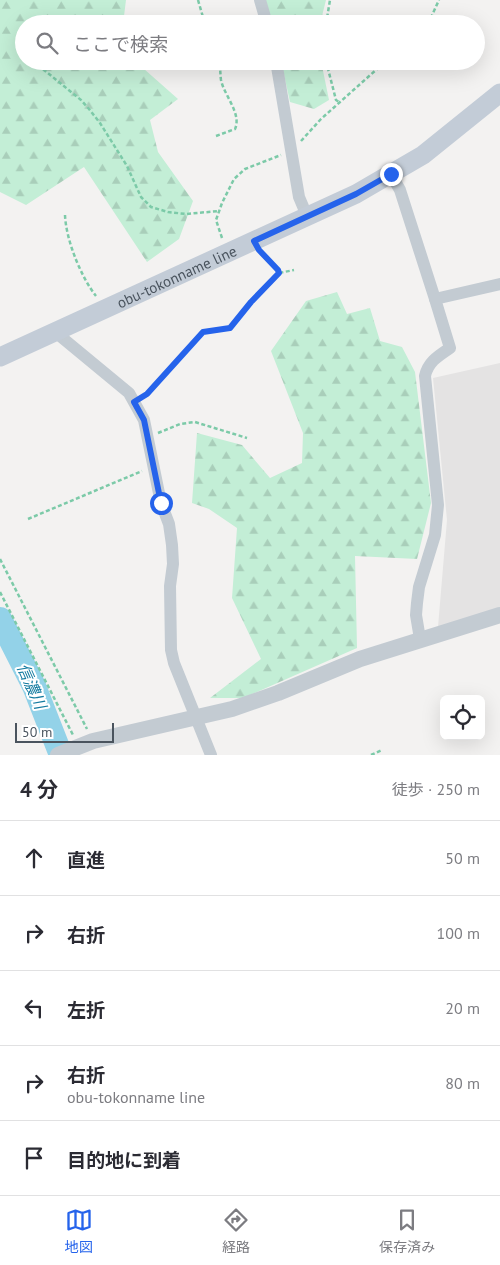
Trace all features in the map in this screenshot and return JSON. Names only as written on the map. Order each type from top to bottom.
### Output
[{"type":"main road","name":"obu-tokonname line","points":[[0,357],[356,194],[423,155],[500,93]]},
{"type":"street","points":[[260,0],[264,15]]},
{"type":"street","points":[[278,70],[299,197],[306,216]]},
{"type":"street","points":[[391,174],[400,190],[450,348],[432,360],[425,376],[438,505],[435,534],[419,587],[416,615],[420,639]]},
{"type":"street","points":[[435,299],[500,284]]},
{"type":"street","points":[[54,331],[129,393],[144,420],[161,503],[169,524],[172,545],[173,564],[170,586],[171,650],[174,663],[212,755]]},
{"type":"street","points":[[58,755],[82,745],[232,709],[278,693],[360,659],[500,615]]},
{"type":"path","points":[[198,0],[202,15]]},
{"type":"path","points":[[328,15],[330,0]]},
{"type":"path","points":[[432,15],[439,0]]},
{"type":"path","points":[[44,70],[81,100],[100,123],[126,166],[141,197],[151,207],[168,212],[186,214],[219,211]]},
{"type":"path","points":[[216,136],[235,129],[237,126],[236,116],[221,80],[221,70]]},
{"type":"path","points":[[328,70],[336,100],[339,102]]},
{"type":"path","points":[[228,253],[216,220],[234,179],[244,169],[300,143],[320,120],[376,70]]},
{"type":"path","points":[[65,215],[65,223],[74,258],[105,309]]},
{"type":"path","points":[[254,241],[259,250],[279,273]]},
{"type":"path","points":[[134,402],[147,394],[203,332],[230,328],[251,302],[279,273],[294,270]]},
{"type":"path","points":[[147,436],[158,434],[180,424],[195,422],[247,438]]},
{"type":"path","points":[[28,519],[153,467]]},
{"type":"path","points":[[0,559],[82,745]]},
{"type":"path","points":[[0,592],[48,688],[82,745]]},
{"type":"path","points":[[372,755],[382,750]]},
{"type":"shaded area","points":[[500,363],[500,610],[438,627],[447,520],[433,378]]},
{"type":"green space","points":[[0,0],[126,0],[124,15],[15,15],[15,70],[145,70],[178,99],[150,120],[158,152],[193,201],[179,239],[147,262],[84,167],[26,205],[0,192]]},
{"type":"green space","points":[[264,0],[326,0],[322,15],[268,15]]},
{"type":"green space","points":[[283,70],[323,70],[329,100],[314,109],[290,102]]},
{"type":"green space","points":[[337,292],[347,314],[370,308],[380,341],[402,347],[415,372],[431,503],[417,559],[355,556],[357,648],[243,698],[210,698],[261,659],[232,598],[237,528],[209,509],[192,503],[197,433],[242,445],[270,478],[302,463],[303,433],[271,351],[306,301]]},
{"type":"waterway","name":"信濃川","points":[[0,619],[34,686],[61,755]]},
{"type":"route","points":[[161,503],[144,420],[134,402],[147,394],[203,332],[230,328],[251,302],[279,273],[259,250],[254,241],[356,194],[391,174]]}]
